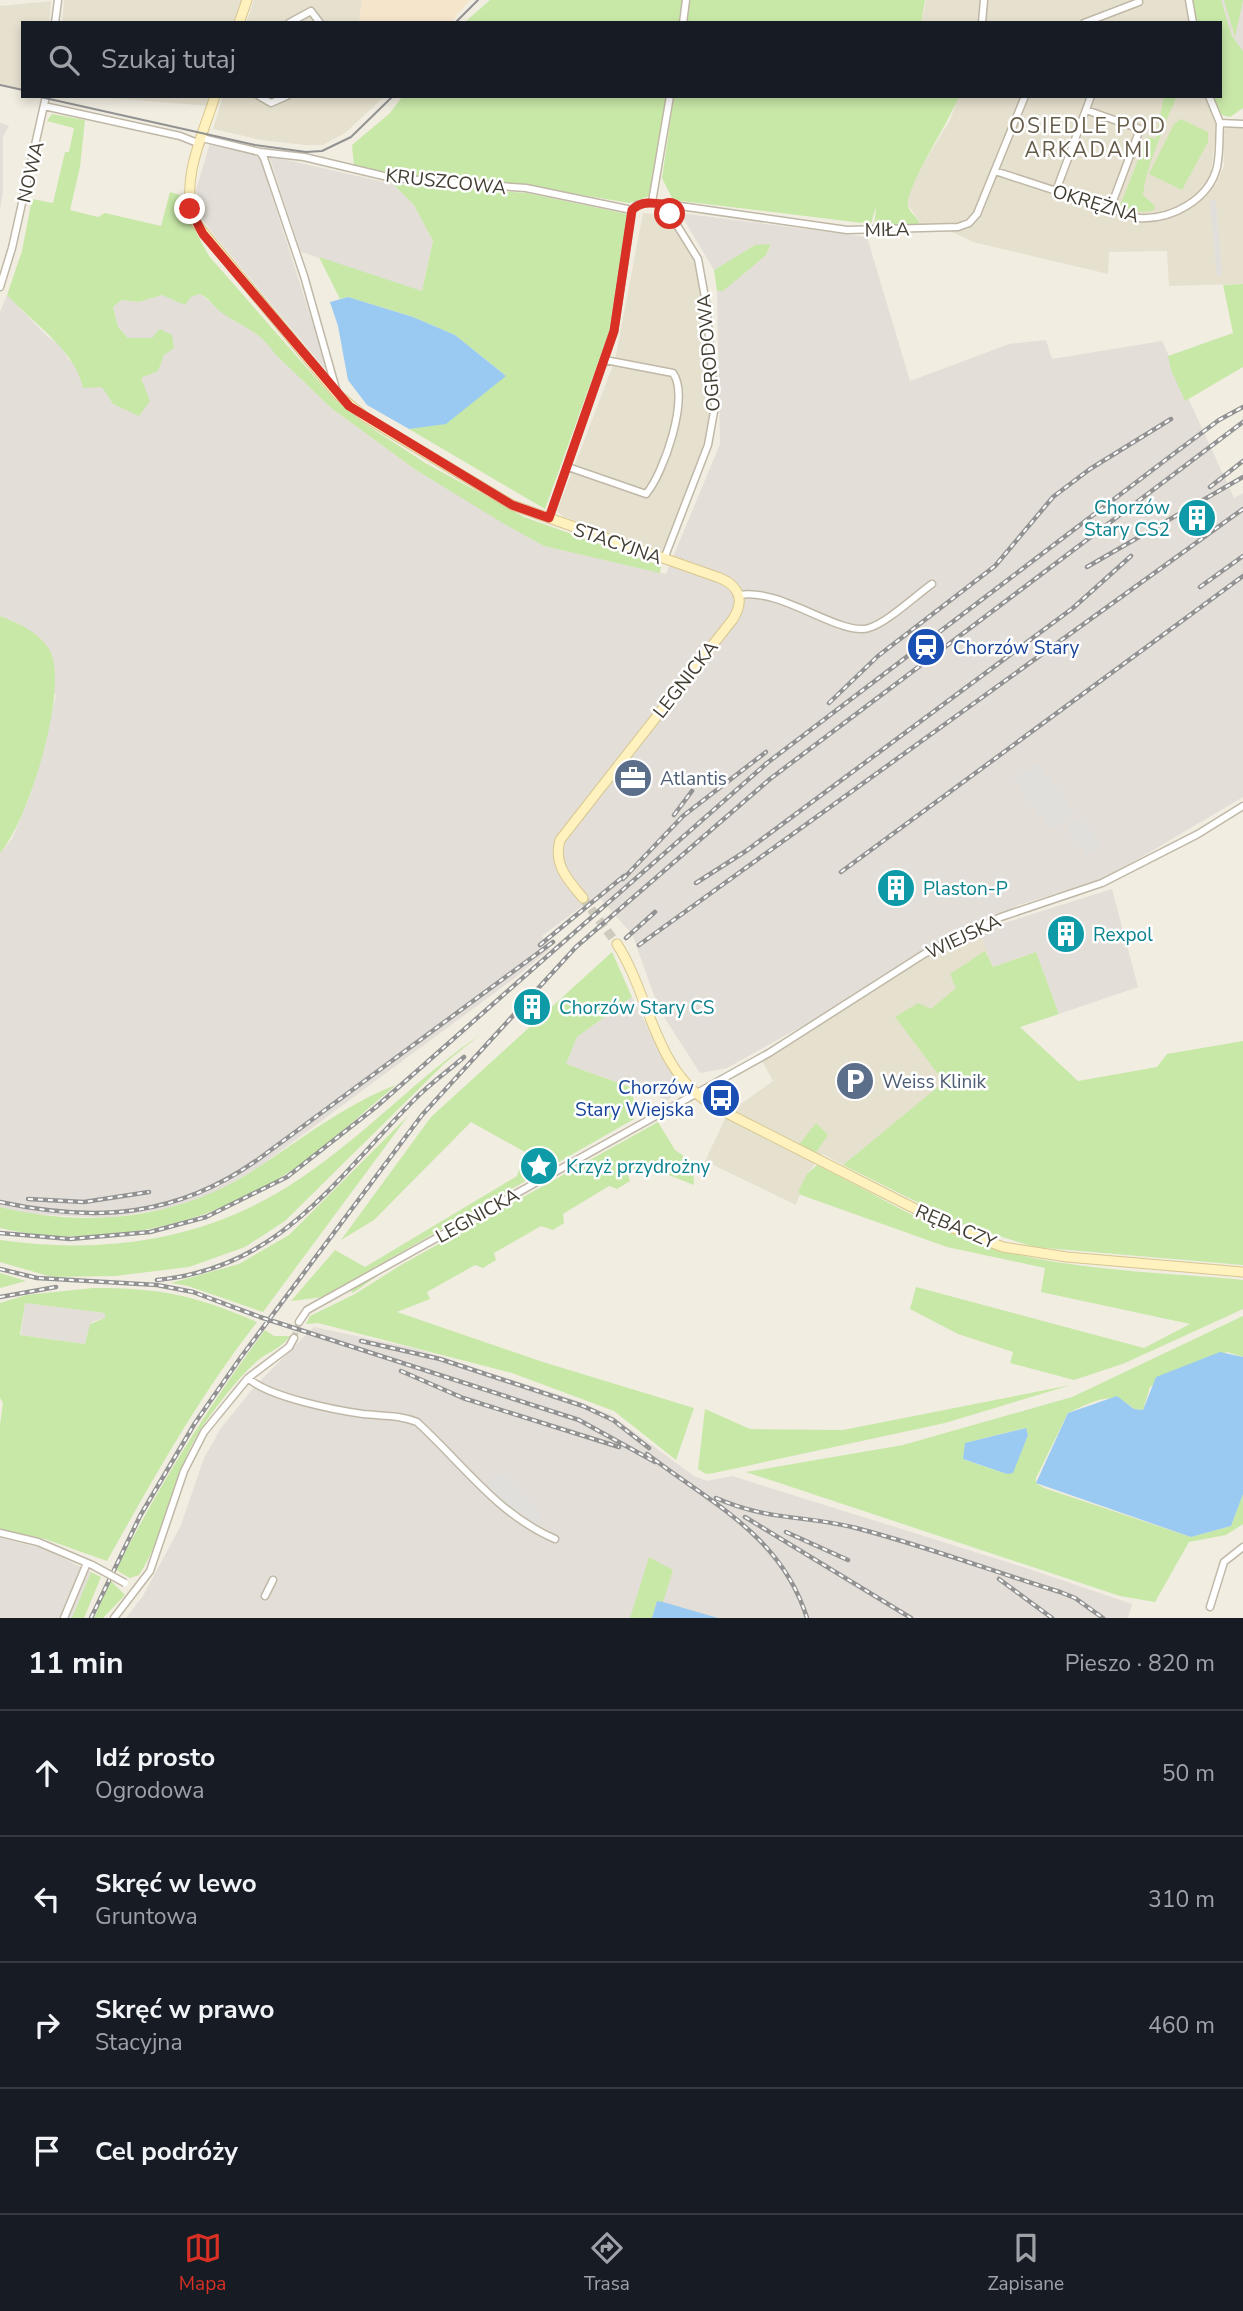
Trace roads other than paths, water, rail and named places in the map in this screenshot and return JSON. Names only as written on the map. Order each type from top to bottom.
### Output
[{"type":"street","points":[[55,21],[58,0]]},
{"type":"street","points":[[240,21],[247,0]]},
{"type":"street","points":[[682,21],[686,0]]},
{"type":"street","points":[[982,21],[985,0]]},
{"type":"street","points":[[1189,0],[1193,21]]},
{"type":"street","points":[[1089,21],[1139,2]]},
{"type":"street","points":[[293,21],[311,11],[318,21]]},
{"type":"street","name":"NOWA","points":[[0,288],[12,248],[46,98]]},
{"type":"street","name":"STACYJNA","points":[[214,98],[188,187],[190,209],[195,222],[337,394],[365,417],[512,505],[726,581],[739,595]]},
{"type":"street","points":[[262,98],[271,103],[282,98]]},
{"type":"street","points":[[652,202],[670,98]]},
{"type":"street","name":"MIŁA","points":[[668,205],[847,230],[958,227],[969,223],[977,214],[1023,98]]},
{"type":"street","points":[[1056,191],[1090,98]]},
{"type":"street","name":"OKRĘŻNA","points":[[995,171],[1139,218],[1158,218],[1178,211],[1201,194],[1216,170],[1220,123],[1210,98]]},
{"type":"street","name":"KRUSZCOWA","points":[[44,106],[201,141],[304,157],[392,177],[526,188],[632,210]]},
{"type":"street","points":[[1086,110],[1140,129],[1110,209]]},
{"type":"street","points":[[1220,123],[1243,124]]},
{"type":"street","points":[[260,152],[304,276],[337,394]]},
{"type":"street","points":[[549,518],[615,326],[632,210],[637,205],[652,202],[668,205]]},
{"type":"street","name":"OGRODOWA","points":[[664,559],[708,445],[715,406],[707,316],[698,259],[670,214],[668,205]]},
{"type":"street","points":[[568,467],[646,494],[677,422],[678,401],[673,373],[605,360]]},
{"type":"street","points":[[739,595],[760,593],[852,627],[867,628],[932,584]]},
{"type":"street","name":"LEGNICKA","points":[[583,898],[560,867],[557,851],[560,840],[733,619],[740,606],[739,595]]},
{"type":"street","name":"WIEJSKA","points":[[696,1092],[769,1053],[935,948],[1001,918],[1102,883],[1198,834],[1243,806]]},
{"type":"street","points":[[617,944],[625,957],[656,1039],[696,1092]]},
{"type":"street","name":"LEGNICKA","points":[[299,1322],[307,1310],[696,1092]]},
{"type":"street","name":"RĘBACZY","points":[[696,1092],[713,1106],[953,1228],[1003,1247],[1067,1257],[1243,1272]]},
{"type":"street","points":[[114,1618],[152,1567],[193,1450],[215,1417],[248,1378],[289,1347],[294,1339]]},
{"type":"street","points":[[248,1378],[265,1389],[317,1404],[362,1414],[408,1418],[417,1423],[497,1503],[535,1531],[555,1539]]},
{"type":"street","points":[[0,1533],[38,1542],[138,1589]]},
{"type":"street","points":[[1210,1606],[1224,1562],[1243,1546]]},
{"type":"street","points":[[64,1618],[89,1564]]},
{"type":"street","points":[[265,1596],[273,1580]]},
{"type":"water","points":[[348,297],[413,317],[455,335],[506,376],[446,424],[409,429],[367,405],[348,380],[338,326],[330,302]]},
{"type":"water","points":[[1220,1352],[1243,1357],[1243,1494],[1231,1526],[1191,1537],[1036,1483],[1068,1413],[1117,1396],[1134,1409],[1143,1410],[1156,1377]]},
{"type":"water","points":[[1026,1428],[1028,1435],[1013,1473],[1007,1474],[963,1459],[965,1443]]},
{"type":"water","points":[[657,1601],[663,1602],[718,1618],[652,1618]]},
{"type":"tunnel","points":[[583,898],[617,944]]},
{"type":"tunnel","points":[[294,1338],[299,1322]]},
{"type":"tram line","points":[[457,21],[478,0]]},
{"type":"tram line","points":[[0,85],[21,90]]},
{"type":"tram line","points":[[45,98],[255,145],[306,152],[322,151],[351,137],[391,98]]},
{"type":"railway","points":[[0,1233],[70,1239],[150,1232],[206,1217],[287,1177],[376,1107],[767,763],[1176,452],[1219,420],[1243,407]]},
{"type":"railway","points":[[829,703],[878,656],[995,566],[1053,497],[1090,469],[1171,419]]},
{"type":"railway","points":[[91,1618],[140,1516],[195,1423],[241,1357],[422,1115],[576,947],[770,779],[1243,422]]},
{"type":"railway","points":[[1210,487],[1243,461]]},
{"type":"railway","points":[[1087,567],[1243,477]]},
{"type":"railway","points":[[639,945],[1243,509]]},
{"type":"railway","points":[[696,883],[746,851],[1073,608],[1131,556]]},
{"type":"railway","points":[[1200,587],[1243,556]]},
{"type":"railway","points":[[841,872],[1243,576]]},
{"type":"railway","points":[[623,879],[683,816],[766,752]]},
{"type":"railway","points":[[674,815],[692,791]]},
{"type":"railway","points":[[540,945],[624,876]]},
{"type":"railway","points":[[626,938],[655,912]]},
{"type":"railway","points":[[0,1202],[36,1209],[103,1213],[136,1210],[198,1193],[229,1178],[260,1158],[553,942]]},
{"type":"railway","points":[[157,1280],[200,1272],[238,1258],[272,1239],[331,1188],[415,1099],[464,1057]]},
{"type":"railway","points":[[28,1199],[84,1202],[149,1192]]},
{"type":"railway","points":[[0,1269],[37,1278],[157,1285],[193,1292],[260,1317],[579,1420],[655,1462]]},
{"type":"railway","points":[[0,1297],[56,1287]]},
{"type":"railway","points":[[361,1341],[440,1359],[583,1406],[613,1420],[649,1448]]},
{"type":"railway","points":[[401,1371],[463,1398],[619,1447]]},
{"type":"railway","points":[[647,1454],[719,1506],[762,1543],[780,1564],[795,1589],[807,1618]]},
{"type":"railway","points":[[716,1498],[753,1511],[837,1524],[907,1543],[1060,1592],[1075,1598],[1103,1618]]},
{"type":"railway","points":[[745,1517],[911,1618]]},
{"type":"railway","points":[[786,1532],[848,1560]]},
{"type":"railway","points":[[999,1579],[1052,1618]]},
{"type":"place","name":"Chorzów Stary CS2","points":[[1197,518]]},
{"type":"place","name":"Chorzów Stary","points":[[926,647]]},
{"type":"place","name":"Atlantis","points":[[633,778]]},
{"type":"place","name":"Plaston-P","points":[[896,888]]},
{"type":"place","name":"Rexpol","points":[[1066,934]]},
{"type":"place","name":"Chorzów Stary CS","points":[[532,1007]]},
{"type":"place","name":"Weiss Klinik","points":[[855,1081]]},
{"type":"place","name":"Chorzów Stary Wiejska","points":[[721,1098]]},
{"type":"place","name":"Krzyż przydrożny","points":[[539,1166]]},
{"type":"district","name":"OSIEDLE POD ARKADAMI","points":[[1088,138]]}]
